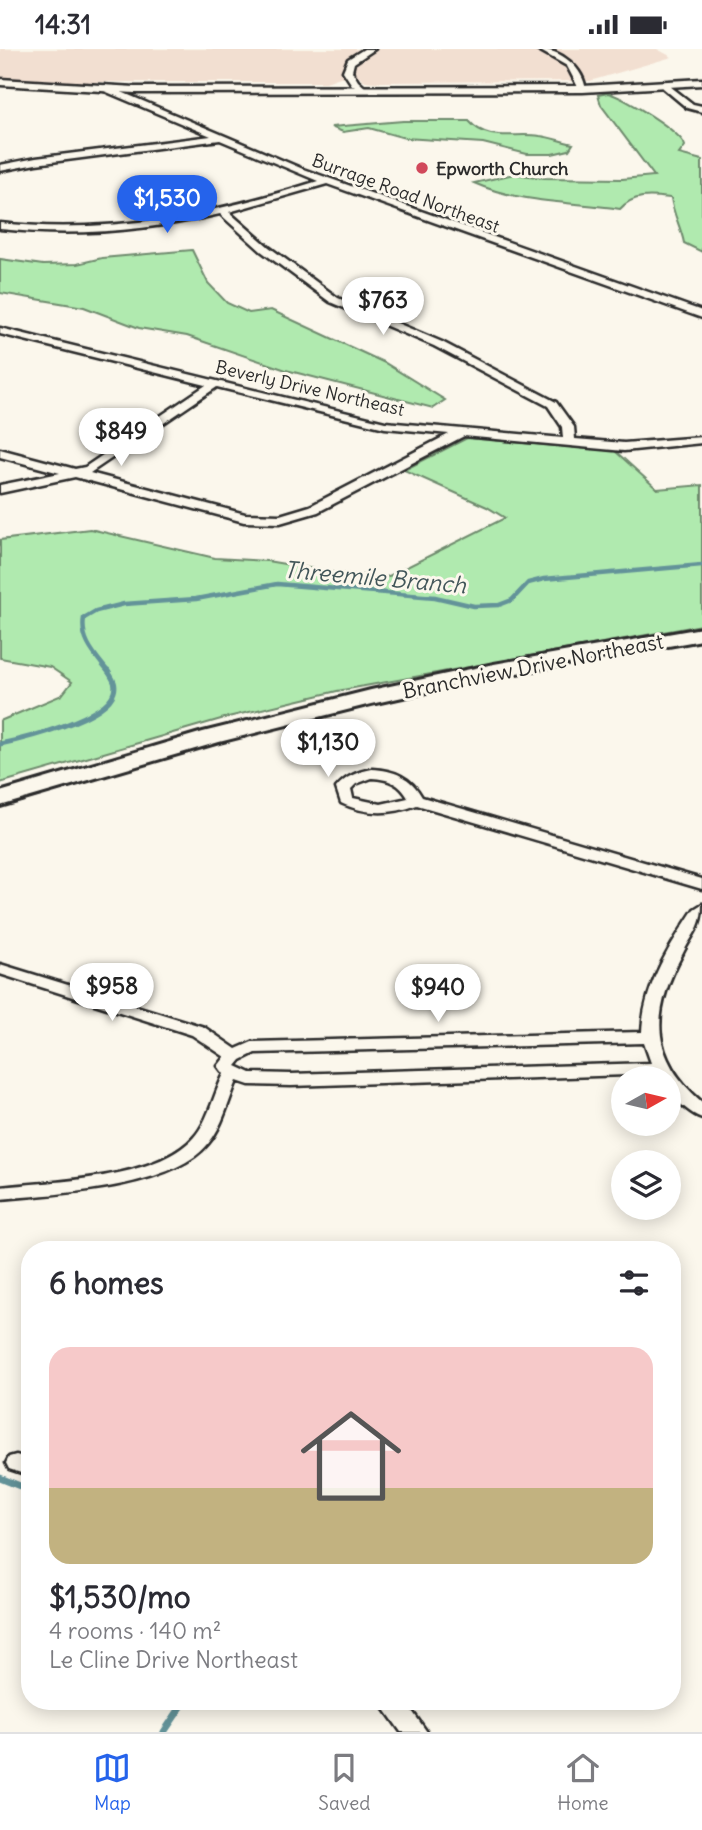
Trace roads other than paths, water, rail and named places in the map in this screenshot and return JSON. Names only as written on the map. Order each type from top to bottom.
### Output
[{"type":"main road","points":[[46,86],[64,79],[62,74]]},
{"type":"main road","points":[[582,86],[702,80]]},
{"type":"main road","points":[[2,84],[153,90],[666,86],[702,80]]},
{"type":"main road","points":[[105,88],[121,85],[359,87]]},
{"type":"main road","points":[[141,104],[139,95],[153,90]]},
{"type":"main road","name":"Branchview Drive Northeast","points":[[0,799],[161,750],[327,707],[477,674],[702,634]]},
{"type":"street","points":[[359,87],[348,71],[349,65],[357,51],[371,49]]},
{"type":"street","points":[[541,49],[566,60],[582,86]]},
{"type":"street","points":[[666,86],[690,106],[702,109]]},
{"type":"street","name":"Burrage Road Northeast","points":[[105,88],[327,181],[702,315]]},
{"type":"street","points":[[0,168],[221,138]]},
{"type":"street","points":[[0,226],[67,230],[112,227],[223,212],[327,181]]},
{"type":"street","points":[[223,212],[265,249],[334,300],[438,344],[552,404],[568,426],[569,443]]},
{"type":"street","name":"Beverly Drive Northeast","points":[[0,331],[385,425],[632,447],[702,440]]},
{"type":"street","points":[[0,489],[76,474],[96,466],[215,384]]},
{"type":"street","points":[[0,453],[244,519],[282,520],[314,509],[460,433]]},
{"type":"street","points":[[416,800],[702,884]]},
{"type":"street","points":[[662,1066],[650,1037],[651,1005],[676,948],[702,909]]},
{"type":"street","points":[[0,969],[198,1031],[249,1079],[611,1076]]},
{"type":"street","points":[[0,1193],[124,1177],[185,1154],[200,1142],[234,1065],[252,1048],[650,1037]]},
{"type":"street","points":[[681,1094],[702,1112]]},
{"type":"street","points":[[398,1710],[415,1732]]},
{"type":"waterway","name":"Threemile Branch","points":[[109,673],[87,641],[84,618],[96,611],[124,604],[196,599],[277,584],[435,597],[474,606],[499,605],[512,600],[528,583],[544,579],[702,565]]},
{"type":"waterway","name":"Threemile Branch","points":[[0,744],[63,726],[97,710],[108,701],[115,689],[109,673]]},
{"type":"waterway","points":[[0,1478],[21,1486]]},
{"type":"waterway","points":[[164,1732],[179,1710]]},
{"type":"place","name":"Epworth Church","points":[[422,168]]}]
